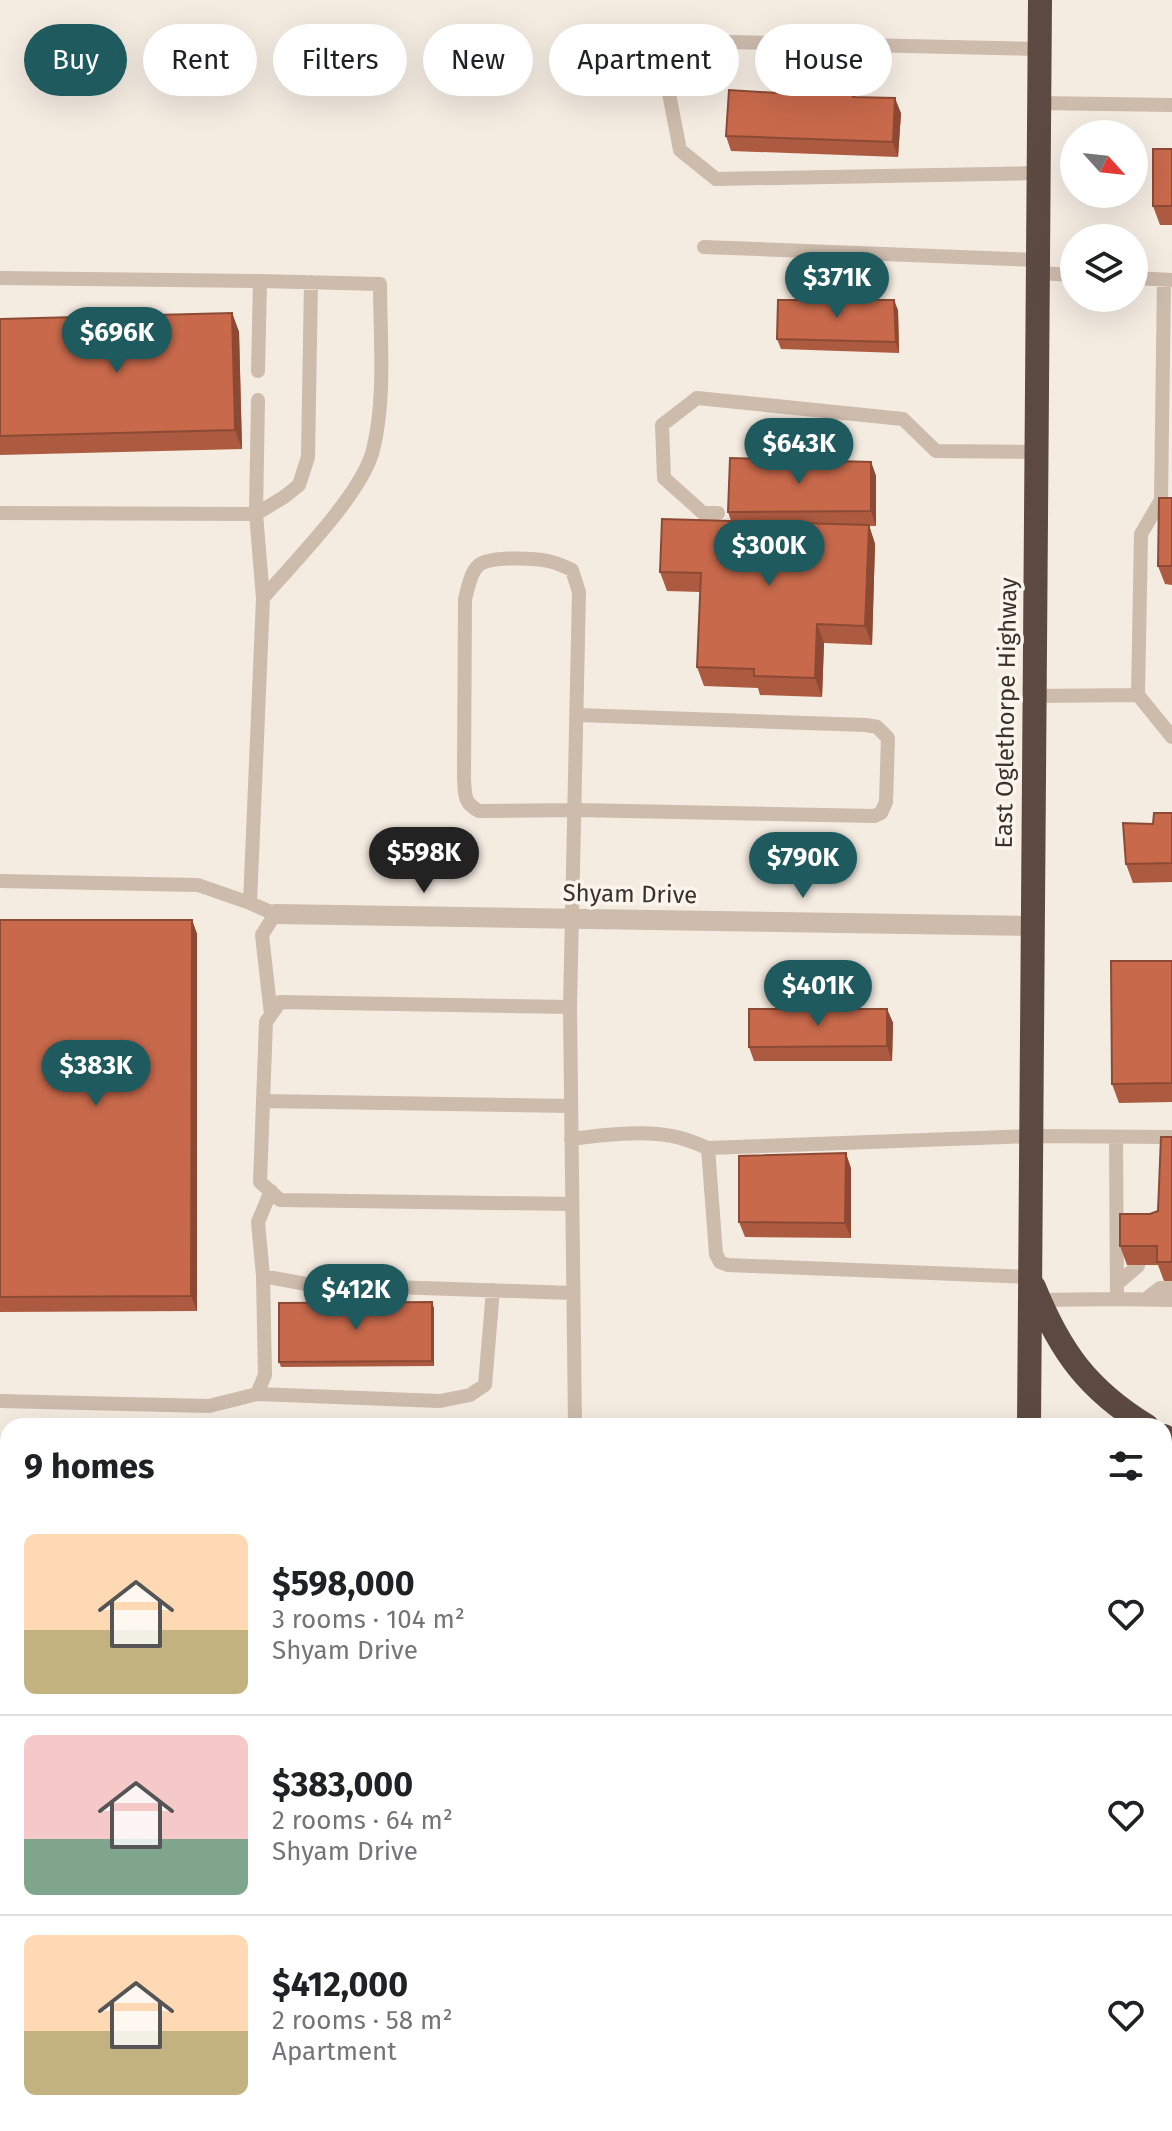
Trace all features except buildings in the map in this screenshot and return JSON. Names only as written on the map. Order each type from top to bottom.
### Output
[{"type":"highway","name":"East Oglethorpe Highway","points":[[1029,1418],[1034,1288],[1032,926],[1040,0]]},
{"type":"highway","points":[[1034,1288],[1043,1312],[1068,1356],[1089,1381],[1135,1418]]},
{"type":"street","name":"Shyam Drive","points":[[275,914],[1032,926]]},
{"type":"lane","points":[[1039,173],[716,179],[680,150],[665,73],[684,41],[1040,49]]},
{"type":"lane","points":[[1039,103],[1172,105]]},
{"type":"lane","points":[[704,247],[1038,266],[1060,272]]},
{"type":"lane","points":[[0,278],[380,284],[380,405],[373,452],[360,480],[333,516],[263,598]]},
{"type":"lane","points":[[1148,279],[1168,280],[1167,451],[1161,500],[1141,534],[1138,695],[1172,737]]},
{"type":"lane","points":[[258,371],[260,281]]},
{"type":"lane","points":[[0,513],[256,514],[284,497],[299,485],[308,457],[311,282]]},
{"type":"lane","points":[[718,513],[703,513],[664,478],[662,425],[697,398],[903,419],[936,451],[1037,452]]},
{"type":"lane","points":[[250,903],[263,598],[256,514],[258,400]]},
{"type":"lane","points":[[575,1418],[570,1007],[573,919],[575,810],[577,715],[579,592],[572,570],[544,560],[490,560],[478,566],[471,579],[465,599],[465,796],[470,806],[479,811],[575,810],[874,816],[881,813],[886,802],[888,738],[877,727],[866,725],[577,715]]},
{"type":"lane","points":[[1034,696],[1138,695]]},
{"type":"lane","points":[[0,881],[198,885],[275,914],[262,935],[271,1015]]},
{"type":"lane","points":[[570,1007],[280,1002],[266,1022],[260,1182],[280,1200],[572,1204]]},
{"type":"lane","points":[[263,1101],[571,1106]]},
{"type":"lane","points":[[571,1139],[606,1135],[666,1135],[708,1148],[1033,1136],[1172,1137]]},
{"type":"lane","points":[[1116,1137],[1117,1291]]},
{"type":"lane","points":[[708,1148],[716,1254],[720,1262],[728,1265],[1034,1288],[1117,1291],[1145,1299],[1172,1300]]},
{"type":"lane","points":[[257,1394],[265,1375],[263,1276],[258,1222],[271,1191]]},
{"type":"lane","points":[[1117,1204],[1130,1223]]},
{"type":"lane","points":[[1117,1291],[1138,1266]]},
{"type":"lane","points":[[263,1276],[306,1284],[572,1293]]},
{"type":"lane","points":[[1145,1299],[1160,1288],[1172,1288]]},
{"type":"lane","points":[[0,1401],[209,1406],[257,1394],[440,1401],[470,1395],[485,1385],[493,1290]]}]
